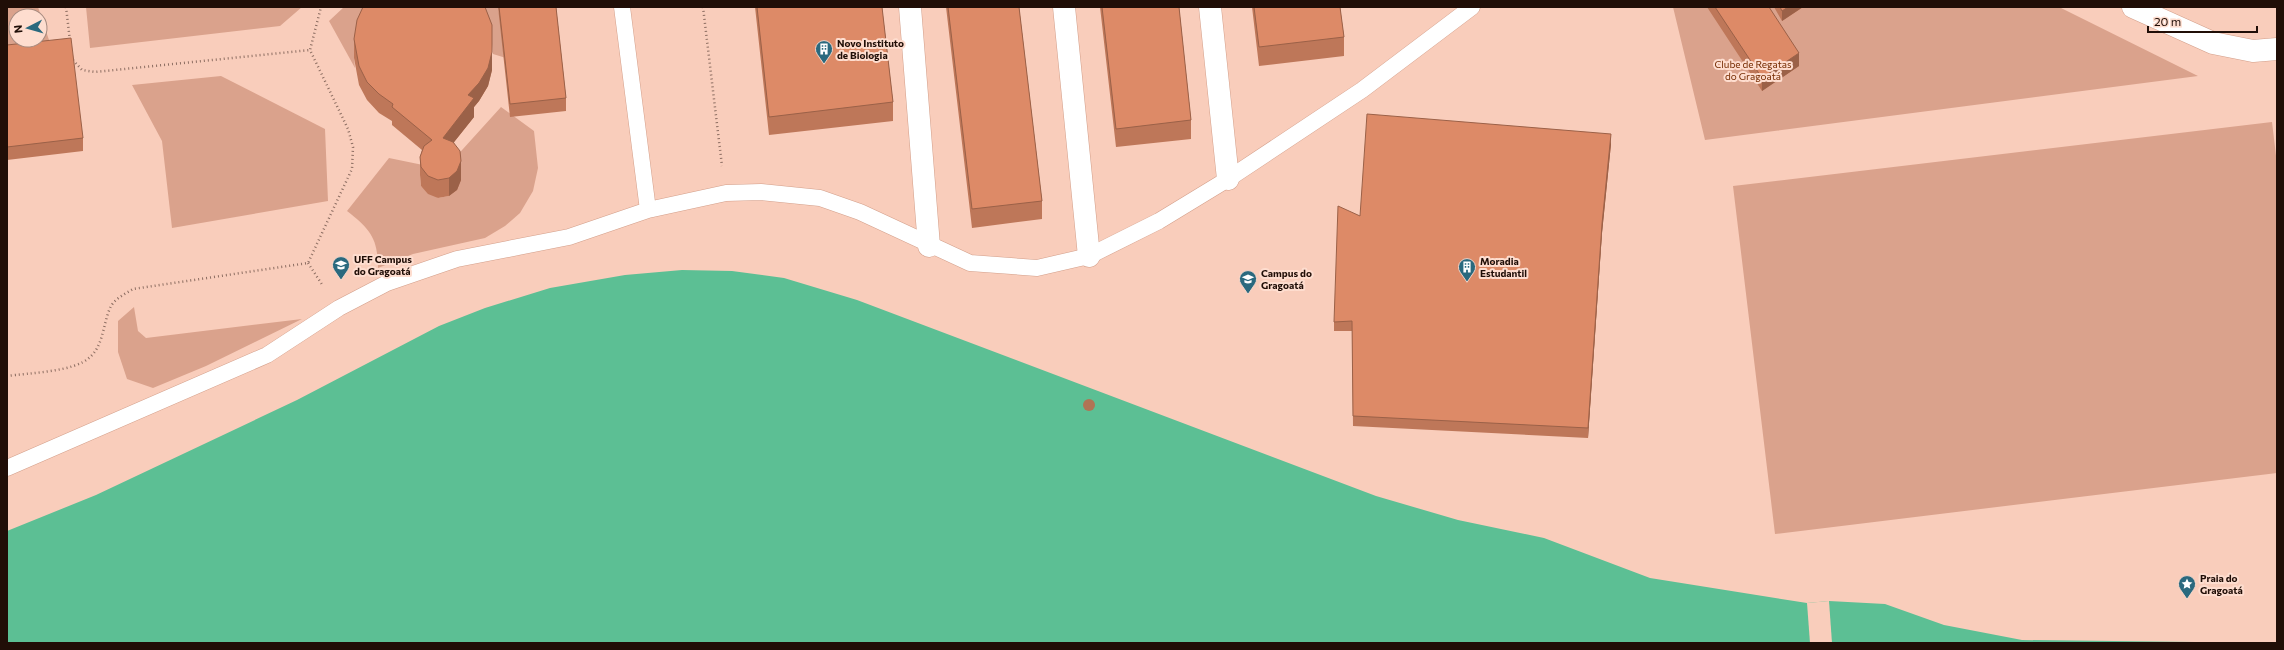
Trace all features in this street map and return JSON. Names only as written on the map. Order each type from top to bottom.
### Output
[{"type":"street","points":[[910,7],[930,246]]},
{"type":"street","points":[[1064,7],[1089,256]]},
{"type":"street","points":[[1210,7],[1228,179]]},
{"type":"street","points":[[2133,7],[2213,43],[2253,51],[2277,49]]},
{"type":"lane","points":[[622,7],[648,210]]},
{"type":"lane","points":[[7,468],[267,355],[339,308],[387,283],[456,259],[569,237],[648,210],[726,193],[761,192],[820,198],[860,212],[930,246],[970,263],[1037,268],[1089,256],[1159,221],[1228,179],[1362,90],[1472,7]]},
{"type":"path","points":[[66,7],[71,45]]},
{"type":"path","points":[[7,376],[74,366],[90,357],[99,344],[111,306],[120,296],[132,289],[308,263],[352,169],[354,147],[348,129],[310,50],[321,7]]},
{"type":"path","points":[[703,7],[726,193]]},
{"type":"path","points":[[72,53],[73,61],[82,70],[95,72],[310,50]]},
{"type":"green space","points":[[7,7],[38,8],[8,8],[8,48],[48,48],[48,37],[52,49],[7,54]]},
{"type":"green space","points":[[86,7],[302,7],[280,26],[90,48]]},
{"type":"green space","points":[[344,7],[377,7],[354,58],[355,68],[329,21]]},
{"type":"green space","points":[[469,7],[498,7],[506,58],[493,54],[492,44]]},
{"type":"green space","name":"Clube de Regatas do Gragoatá","points":[[1673,7],[2059,7],[2198,76],[1705,140]]},
{"type":"green space","points":[[221,76],[325,129],[328,201],[172,228],[162,141],[132,85]]},
{"type":"green space","points":[[501,107],[534,131],[538,168],[533,191],[520,213],[505,226],[485,238],[413,254],[378,268],[378,258],[371,235],[362,223],[347,211],[389,158],[423,165],[420,175],[421,186],[438,198],[449,196],[457,190],[453,160]]},
{"type":"green space","points":[[2272,122],[2277,164],[2277,473],[1775,534],[1733,186]]},
{"type":"green space","points":[[134,307],[138,331],[146,338],[302,319],[206,366],[153,388],[127,379],[118,352],[118,321]]},
{"type":"shaded area","points":[[682,270],[732,271],[784,278],[857,300],[1376,496],[1458,520],[1544,538],[1650,578],[1807,603],[1829,601],[1885,604],[1944,625],[2022,640],[2277,643],[7,643],[7,531],[96,495],[297,400],[439,326],[485,308],[550,288],[625,275]]},
{"type":"pier","points":[[1829,601],[1832,643],[1810,643],[1807,603]]},
{"type":"building","points":[[363,7],[485,7],[492,25],[492,52],[488,68],[479,83],[468,95],[474,98],[443,138],[453,142],[460,151],[461,161],[457,171],[449,178],[438,180],[428,176],[421,167],[420,157],[424,146],[432,140],[392,107],[393,104],[379,94],[367,82],[359,66],[354,39],[357,20]]},
{"type":"building","points":[[499,7],[556,7],[566,98],[510,104]]},
{"type":"building","name":"Novo Instituto de Biologia","points":[[757,7],[882,7],[893,102],[769,117]]},
{"type":"building","points":[[948,7],[1019,7],[1042,201],[972,209]]},
{"type":"building","points":[[1102,7],[1179,7],[1191,120],[1116,129]]},
{"type":"building","points":[[1254,7],[1340,7],[1344,37],[1259,47]]},
{"type":"building","points":[[1715,7],[1769,7],[1799,53],[1762,78]]},
{"type":"building","points":[[1780,7],[1788,7],[1782,11]]},
{"type":"building","points":[[71,38],[83,138],[7,147],[7,45],[8,48],[48,48],[48,41]]},
{"type":"building","name":"Moradia Estudantil","points":[[1367,114],[1611,134],[1602,224],[1588,428],[1353,416],[1352,321],[1334,322],[1338,206],[1360,216]]},
{"type":"place","name":"Novo Instituto de Biologia","points":[[824,64]]},
{"type":"place","name":"UFF Campus do Gragoatá","points":[[341,280]]},
{"type":"place","name":"Moradia Estudantil","points":[[1467,282]]},
{"type":"place","name":"Campus do Gragoatá","points":[[1248,294]]},
{"type":"place","name":"Praia do Gragoatá","points":[[2187,599]]}]
